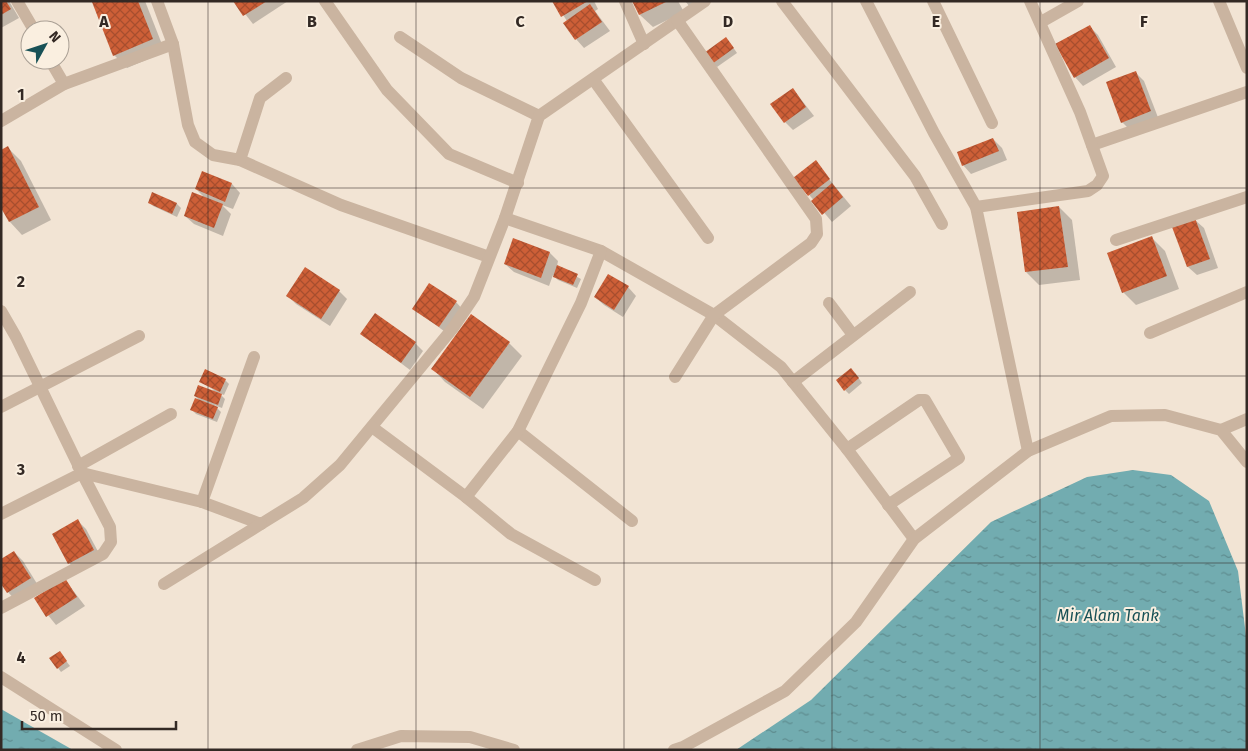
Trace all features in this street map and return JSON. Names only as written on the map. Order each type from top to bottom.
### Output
[{"type":"street","points":[[17,1],[28,20]]},
{"type":"street","points":[[157,1],[173,44],[188,125],[195,142],[212,156],[240,160],[341,205],[489,257]]},
{"type":"street","points":[[325,1],[387,90],[449,154],[518,182]]},
{"type":"street","points":[[624,1],[644,44]]},
{"type":"street","points":[[164,584],[303,498],[340,466],[453,328],[474,297],[506,218],[539,116],[705,1]]},
{"type":"street","points":[[782,1],[915,176],[942,224]]},
{"type":"street","points":[[866,1],[934,133],[976,207],[1028,451]]},
{"type":"street","points":[[933,1],[992,123]]},
{"type":"street","points":[[976,207],[1088,191],[1098,185],[1103,176],[1041,22],[1030,1]]},
{"type":"street","points":[[1041,22],[1078,1]]},
{"type":"street","points":[[1219,1],[1244,54],[1247,68]]},
{"type":"street","points":[[675,377],[714,315],[811,243],[817,234],[816,219],[677,20]]},
{"type":"street","points":[[400,37],[461,78],[539,116]]},
{"type":"street","points":[[1,121],[64,84],[173,44]]},
{"type":"street","points":[[56,70],[64,84]]},
{"type":"street","points":[[240,160],[260,98],[286,78]]},
{"type":"street","points":[[593,79],[708,238]]},
{"type":"street","points":[[1092,145],[1247,92]]},
{"type":"street","points":[[1116,240],[1247,197]]},
{"type":"street","points":[[506,218],[602,252],[714,315],[781,367],[847,449],[914,539]]},
{"type":"street","points":[[466,497],[518,431],[582,303],[602,252]]},
{"type":"street","points":[[793,382],[910,292]]},
{"type":"street","points":[[1150,333],[1247,292]]},
{"type":"street","points":[[828,303],[853,335]]},
{"type":"street","points":[[1,311],[16,337],[38,387],[110,527],[111,542],[103,554],[1,608]]},
{"type":"street","points":[[1,407],[139,336]]},
{"type":"street","points":[[202,502],[254,357]]},
{"type":"street","points":[[847,449],[919,400],[925,400],[959,458],[888,505]]},
{"type":"street","points":[[1,514],[80,470],[171,414]]},
{"type":"street","points":[[674,750],[683,747],[785,691],[856,622],[914,539],[1028,451],[1111,416],[1165,416],[1221,430],[1247,462]]},
{"type":"street","points":[[1221,430],[1247,419]]},
{"type":"street","points":[[372,427],[466,497],[510,534],[595,580]]},
{"type":"street","points":[[518,431],[632,521]]},
{"type":"street","points":[[80,470],[202,502],[261,524]]},
{"type":"street","points":[[1,677],[116,750]]},
{"type":"street","points":[[357,750],[401,736],[470,737],[514,750]]},
{"type":"water","name":"Mir Alam Tank","points":[[1133,470],[1171,475],[1209,501],[1238,571],[1247,644],[1247,750],[736,750],[811,700],[991,522],[1087,477]]},
{"type":"water","points":[[1,709],[73,750],[1,750]]},
{"type":"building","points":[[1,1],[6,1],[11,9],[1,15]]},
{"type":"building","points":[[138,1],[153,39],[113,56],[92,2]]},
{"type":"building","points":[[233,1],[267,1],[243,16]]},
{"type":"building","points":[[552,1],[588,1],[561,17]]},
{"type":"building","points":[[632,1],[668,1],[639,15]]},
{"type":"building","points":[[590,4],[602,22],[575,40],[563,23]]},
{"type":"building","points":[[1090,25],[1109,58],[1074,78],[1055,44]]},
{"type":"building","points":[[726,37],[734,48],[712,64],[704,53]]},
{"type":"building","points":[[1136,71],[1151,111],[1121,123],[1106,82]]},
{"type":"building","points":[[793,88],[806,107],[784,123],[770,104]]},
{"type":"building","points":[[993,138],[999,151],[962,166],[957,152]]},
{"type":"building","points":[[8,146],[39,207],[9,222],[1,208],[1,150]]},
{"type":"building","points":[[816,160],[830,179],[808,196],[793,178]]},
{"type":"building","points":[[202,171],[232,183],[225,202],[195,189]]},
{"type":"building","points":[[832,183],[843,197],[822,215],[811,201]]},
{"type":"building","points":[[152,192],[177,203],[172,214],[148,203]]},
{"type":"building","points":[[192,192],[223,204],[214,228],[184,216]]},
{"type":"building","points":[[1059,206],[1068,267],[1025,272],[1017,212]]},
{"type":"building","points":[[1195,218],[1210,259],[1187,267],[1172,227]]},
{"type":"building","points":[[1152,236],[1167,276],[1122,293],[1107,253]]},
{"type":"building","points":[[513,238],[550,252],[541,278],[504,264]]},
{"type":"building","points":[[557,265],[578,274],[573,285],[553,277]]},
{"type":"building","points":[[305,267],[340,290],[321,319],[286,296]]},
{"type":"building","points":[[608,274],[629,286],[614,310],[594,297]]},
{"type":"building","points":[[429,283],[457,301],[439,327],[412,309]]},
{"type":"building","points":[[375,313],[416,342],[401,363],[360,334]]},
{"type":"building","points":[[471,314],[510,342],[470,397],[431,369]]},
{"type":"building","points":[[851,368],[859,378],[844,391],[836,380]]},
{"type":"building","points":[[205,369],[226,379],[220,392],[199,382]]},
{"type":"building","points":[[198,385],[222,394],[218,405],[194,396]]},
{"type":"building","points":[[195,398],[218,407],[213,419],[190,410]]},
{"type":"building","points":[[78,519],[94,550],[68,564],[52,534]]},
{"type":"building","points":[[14,551],[31,578],[7,593],[1,584],[1,559]]},
{"type":"building","points":[[65,578],[77,597],[46,617],[34,598]]},
{"type":"building","points":[[60,651],[67,661],[57,669],[49,658]]}]
